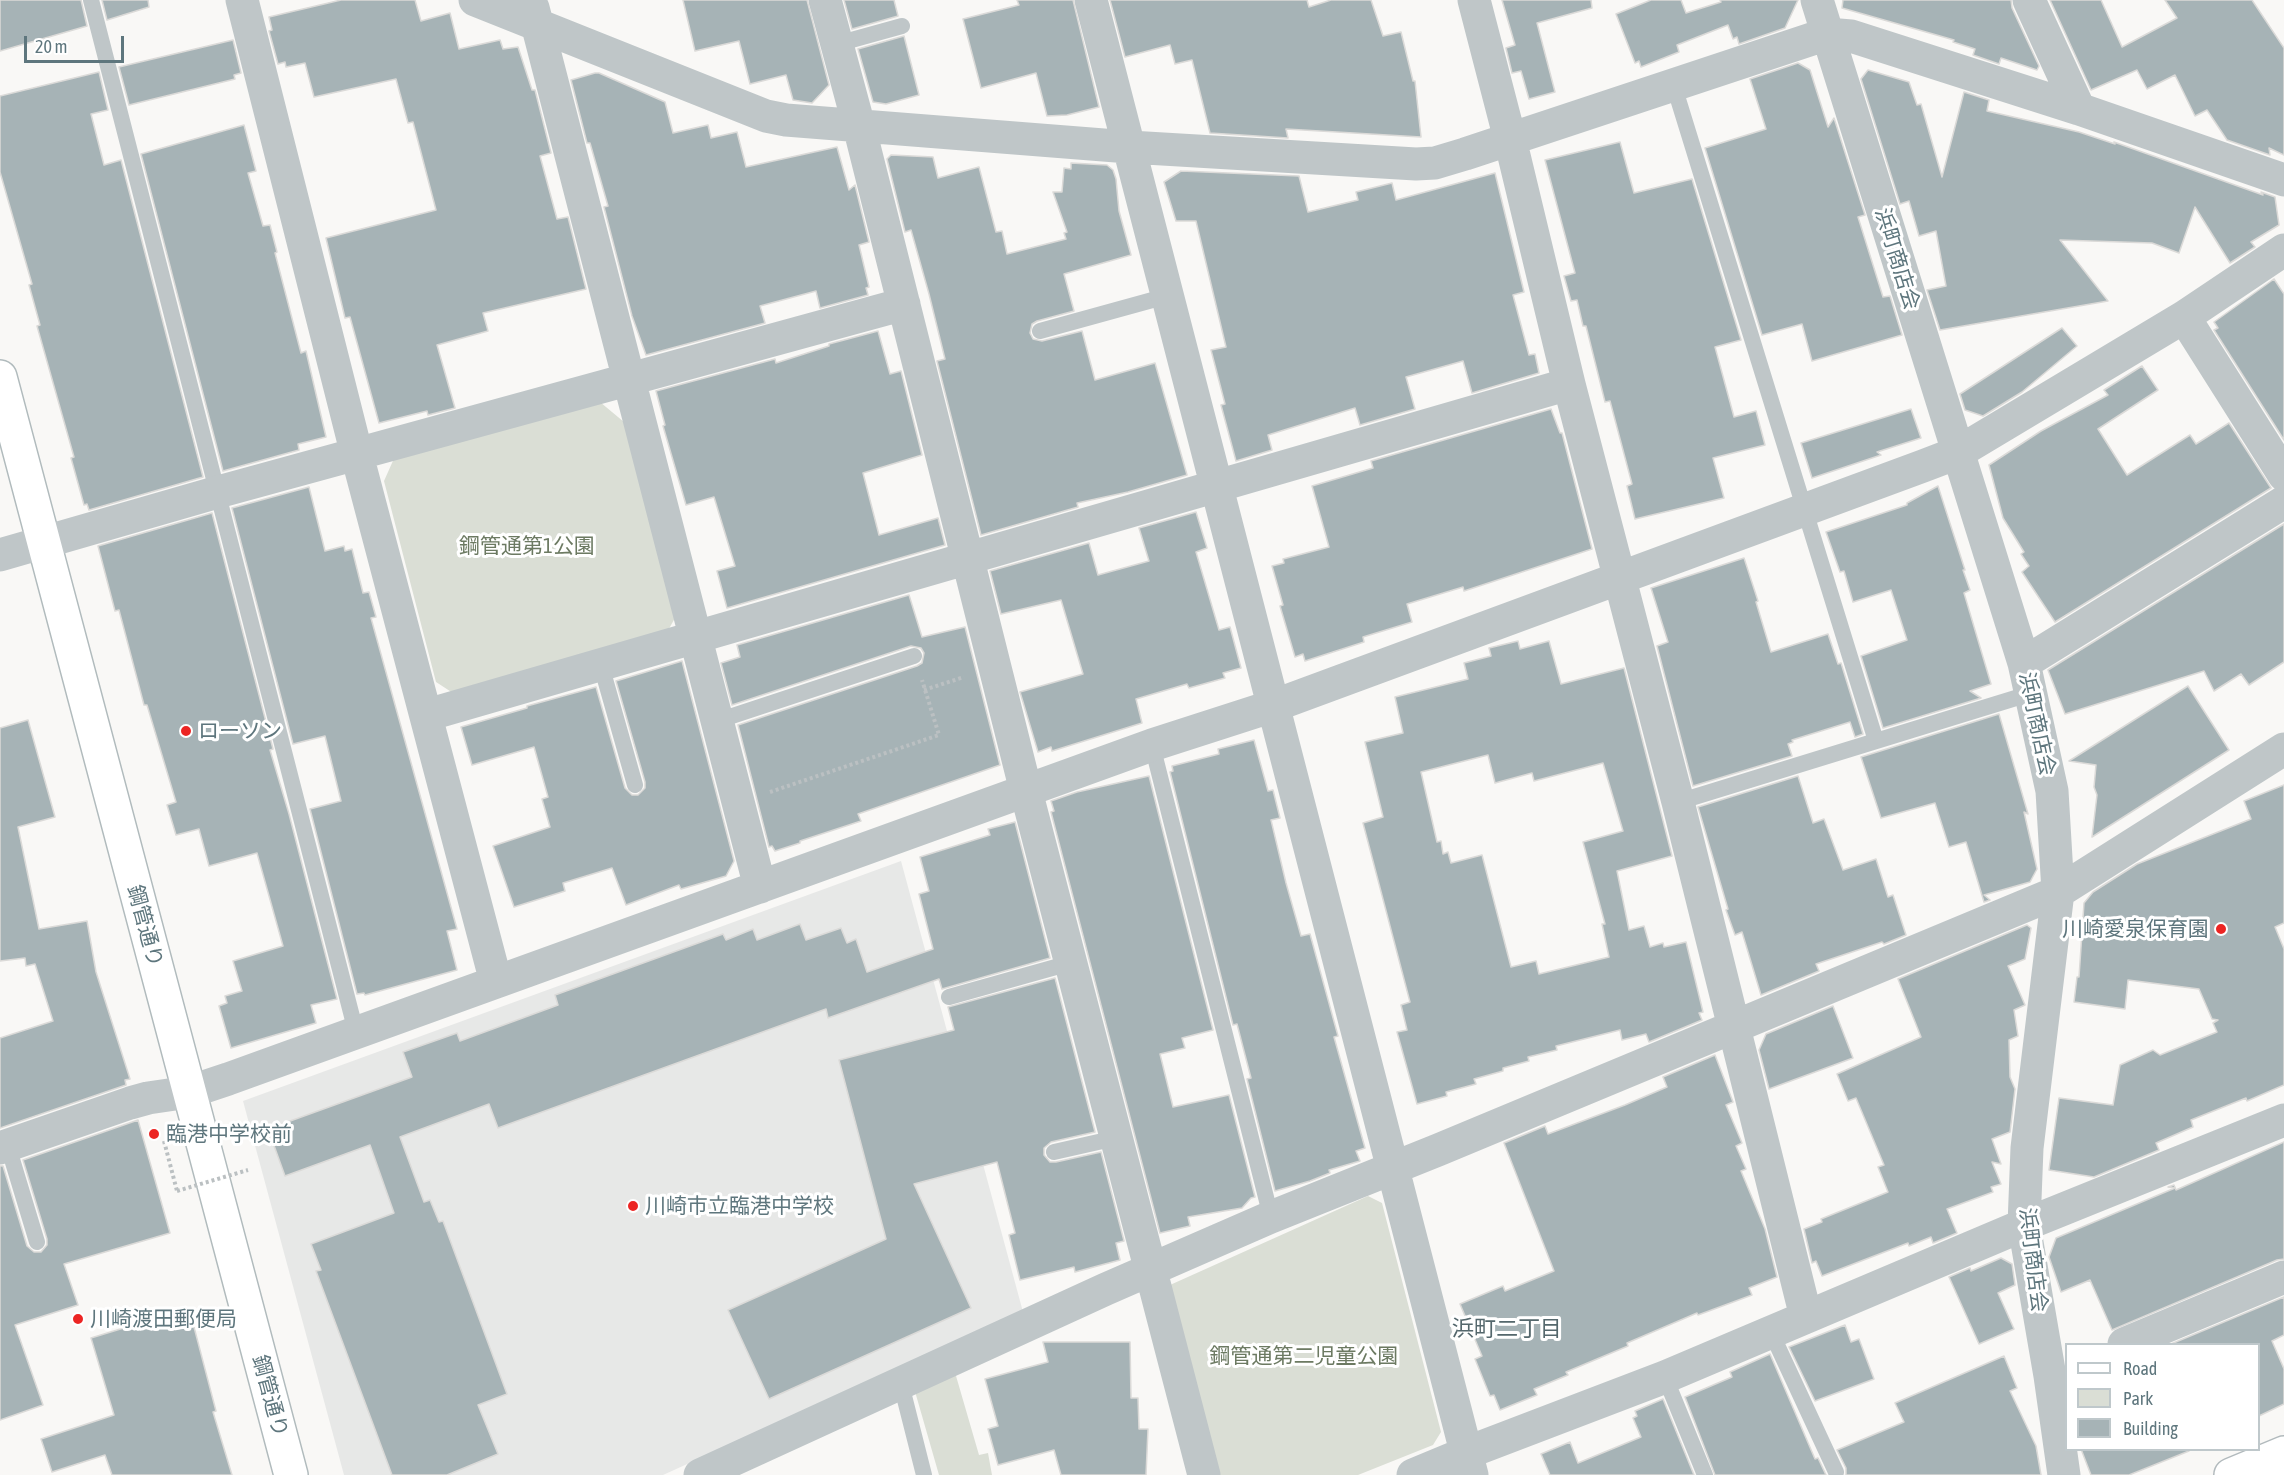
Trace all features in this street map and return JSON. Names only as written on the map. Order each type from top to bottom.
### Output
[{"type":"street","points":[[242,0],[357,455],[496,982]]},
{"type":"street","points":[[476,0],[534,13],[766,116],[786,120],[1129,147],[1416,164],[1435,163],[1827,34],[1851,36],[2079,109],[2284,180]]},
{"type":"street","points":[[825,0],[859,126],[1070,963],[1204,1475]]},
{"type":"street","points":[[1091,0],[1469,1464]]},
{"type":"street","points":[[1474,0],[1806,1317]]},
{"type":"street","name":"浜町商店会","points":[[1817,0],[2028,678],[2052,791],[2058,892],[2027,1148],[2024,1225],[2058,1372],[2064,1475]]},
{"type":"street","points":[[2029,0],[2079,109]]},
{"type":"street","points":[[534,13],[760,887]]},
{"type":"street","points":[[4,1147],[130,1103],[189,1092],[1152,745],[1273,706],[1957,453],[2184,317],[2284,250]]},
{"type":"street","points":[[0,555],[218,492],[904,304]]},
{"type":"street","points":[[2184,317],[2284,475]]},
{"type":"street","name":"鋼管通り","points":[[0,377],[291,1475]]},
{"type":"street","points":[[427,715],[1569,384]]},
{"type":"street","points":[[2028,678],[2284,502]]},
{"type":"street","points":[[700,1475],[1271,1217],[1393,1169],[2058,892],[2284,749]]},
{"type":"street","points":[[1413,1475],[1469,1464],[1806,1317],[2024,1225],[2284,1120]]},
{"type":"street","points":[[2126,1343],[2284,1277]]},
{"type":"street","points":[[2231,1475],[2284,1453]]},
{"type":"lane","points":[[92,0],[356,1032]]},
{"type":"lane","points":[[837,44],[902,26]]},
{"type":"lane","points":[[1674,86],[1876,741]]},
{"type":"lane","points":[[1040,331],[1167,296]]},
{"type":"lane","points":[[717,721],[914,656]]},
{"type":"lane","points":[[601,665],[635,785]]},
{"type":"lane","points":[[1678,802],[1876,741],[2028,678]]},
{"type":"lane","points":[[1152,745],[1271,1217]]},
{"type":"lane","points":[[949,997],[1070,963]]},
{"type":"lane","points":[[1054,1152],[1116,1138]]},
{"type":"lane","points":[[4,1147],[37,1242]]},
{"type":"lane","points":[[1771,1332],[1836,1472]]},
{"type":"lane","points":[[1665,1377],[1705,1475]]},
{"type":"lane","points":[[901,1384],[924,1475]]},
{"type":"path","points":[[738,803],[939,735],[914,656]]},
{"type":"path","points":[[164,1140],[177,1191],[248,1170]]},
{"type":"shaded area","name":"川崎市立臨港中学校","points":[[901,861],[1023,1312],[663,1475],[344,1475],[243,1101]]},
{"type":"green space","name":"鋼管通第1公園","points":[[600,402],[624,422],[675,618],[666,634],[456,695],[436,682],[384,481],[396,454]]},
{"type":"green space","name":"鋼管通第二児童公園","points":[[1368,1196],[1382,1203],[1441,1432],[1433,1445],[1358,1475],[1217,1475],[1170,1285]]},
{"type":"green space","points":[[954,1369],[979,1455],[988,1453],[992,1475],[939,1475],[914,1388]]},
{"type":"building","points":[[0,0],[81,0],[87,26],[0,51]]},
{"type":"building","points":[[102,0],[148,0],[149,7],[107,20]]},
{"type":"building","points":[[341,0],[415,0],[421,21],[450,13],[459,49],[500,40],[503,49],[518,47],[532,90],[535,90],[551,153],[540,156],[557,219],[568,217],[586,289],[483,313],[488,331],[437,345],[455,408],[428,415],[427,411],[379,423],[350,317],[345,318],[326,238],[436,210],[413,122],[408,123],[396,79],[314,97],[305,63],[286,67],[285,62],[278,64],[269,31],[272,30],[269,17]]},
{"type":"building","points":[[683,0],[807,0],[829,85],[812,103],[793,100],[786,75],[750,84],[739,41],[695,51]]},
{"type":"building","points":[[844,0],[894,0],[898,16],[852,29]]},
{"type":"building","points":[[1017,0],[1073,0],[1099,107],[1067,115],[1047,116],[1036,73],[981,88],[963,19],[1019,5]]},
{"type":"building","points":[[1110,0],[1307,0],[1309,7],[1331,0],[1371,0],[1383,36],[1401,32],[1413,81],[1415,81],[1421,137],[1286,129],[1288,138],[1210,133],[1192,60],[1175,64],[1170,45],[1125,57]]},
{"type":"building","points":[[1502,0],[1591,0],[1592,8],[1537,23],[1555,92],[1529,99],[1521,71],[1512,73],[1506,48],[1515,45]]},
{"type":"building","points":[[1651,0],[1681,0],[1686,13],[1721,2],[1720,0],[1798,0],[1785,28],[1739,44],[1737,37],[1733,39],[1728,25],[1677,45],[1679,52],[1641,67],[1639,61],[1635,63],[1616,14]]},
{"type":"building","points":[[1843,0],[2011,0],[2012,8],[2039,66],[2037,70],[2001,58],[1999,64],[1973,55],[1975,49],[1953,42],[1954,40],[1842,8]]},
{"type":"building","points":[[2050,0],[2101,0],[2122,47],[2177,18],[2165,0],[2252,0],[2284,48],[2284,155],[2269,148],[2270,155],[2227,140],[2207,110],[2195,116],[2175,75],[2147,89],[2137,70],[2091,90]]},
{"type":"building","points":[[904,36],[919,95],[886,104],[873,102],[858,49]]},
{"type":"building","points":[[233,40],[241,73],[234,75],[235,79],[129,105],[119,67]]},
{"type":"building","points":[[1798,63],[1810,70],[1828,127],[1834,118],[1865,215],[1858,217],[1883,297],[1890,296],[1902,335],[1812,361],[1802,324],[1762,335],[1705,148],[1766,129],[1750,79]]},
{"type":"building","points":[[1868,70],[1909,82],[1917,105],[1921,104],[1942,177],[1964,92],[1989,100],[1987,111],[2079,132],[2115,144],[2114,142],[2263,195],[2261,192],[2275,197],[2279,225],[2251,242],[2255,247],[2230,263],[2195,207],[2179,253],[2152,243],[2060,240],[2108,301],[1940,330],[1927,290],[1946,286],[1936,231],[1919,236],[1909,201],[1900,204],[1861,79]]},
{"type":"building","points":[[99,72],[108,110],[91,114],[104,165],[121,160],[203,477],[89,510],[87,504],[84,505],[71,458],[74,457],[37,326],[40,325],[29,285],[32,284],[0,172],[0,96]]},
{"type":"building","points":[[595,73],[665,102],[673,133],[708,125],[711,138],[737,132],[746,167],[837,147],[849,190],[855,185],[869,242],[859,245],[869,287],[866,288],[868,295],[820,308],[816,291],[760,306],[765,323],[646,355],[632,316],[604,207],[608,206],[590,143],[587,143],[571,80]]},
{"type":"building","points":[[244,125],[256,171],[248,173],[263,226],[270,225],[301,353],[306,351],[326,437],[298,444],[299,450],[223,471],[141,154]]},
{"type":"building","points":[[1620,142],[1634,193],[1692,179],[1741,340],[1715,347],[1734,417],[1756,411],[1765,445],[1713,458],[1724,498],[1635,519],[1627,486],[1632,484],[1610,401],[1605,402],[1586,326],[1583,326],[1577,300],[1571,301],[1564,276],[1575,273],[1545,160]]},
{"type":"building","points":[[891,155],[933,157],[938,178],[979,167],[996,232],[1002,231],[1007,254],[1066,239],[1064,233],[1067,232],[1053,192],[1062,192],[1064,168],[1071,169],[1071,163],[1107,165],[1113,170],[1119,211],[1131,255],[1064,274],[1074,311],[1037,321],[1032,324],[1030,333],[1033,339],[1042,341],[1082,331],[1095,380],[1155,363],[1187,475],[1128,492],[1077,503],[1078,507],[981,535],[937,361],[945,359],[911,230],[905,232],[887,159]]},
{"type":"building","points":[[1181,171],[1299,176],[1308,212],[1358,200],[1356,192],[1392,183],[1396,200],[1495,173],[1524,292],[1513,295],[1529,355],[1535,354],[1539,373],[1472,393],[1463,361],[1406,377],[1415,409],[1360,425],[1355,408],[1268,435],[1272,450],[1236,461],[1221,405],[1225,404],[1211,350],[1226,347],[1196,221],[1176,221],[1164,182]]},
{"type":"building","points":[[2274,279],[2284,294],[2284,440],[2214,330],[2218,328],[2214,322]]},
{"type":"building","points":[[2062,328],[2077,346],[2022,392],[1983,416],[1965,410],[1960,394]]},
{"type":"building","points":[[878,331],[890,374],[901,371],[922,455],[863,473],[879,535],[938,518],[945,545],[727,608],[717,571],[735,566],[714,497],[686,505],[663,426],[665,425],[656,391],[775,359],[776,363],[829,346],[829,344]]},
{"type":"building","points":[[2142,366],[2158,390],[2098,429],[2127,475],[2190,435],[2196,444],[2229,423],[2271,488],[2055,622],[2022,572],[2029,566],[2021,554],[2024,552],[2003,518],[1989,465],[2041,431],[2108,395],[2104,390]]},
{"type":"building","points":[[1551,409],[1560,433],[1562,433],[1592,549],[1464,591],[1463,587],[1407,604],[1412,622],[1363,637],[1364,642],[1305,661],[1303,654],[1295,657],[1280,606],[1283,605],[1272,566],[1284,563],[1283,559],[1329,547],[1312,486],[1373,468],[1371,461]]},
{"type":"building","points":[[1911,409],[1921,438],[1877,452],[1881,455],[1812,478],[1801,443]]},
{"type":"building","points":[[1938,486],[1965,570],[1963,570],[1970,590],[1964,593],[1991,684],[1970,691],[1981,698],[1883,728],[1861,656],[1907,640],[1891,590],[1853,602],[1844,571],[1840,572],[1826,532],[1907,505]]},
{"type":"building","points":[[309,487],[325,551],[344,546],[345,551],[352,549],[363,593],[369,592],[376,617],[371,618],[457,929],[447,931],[457,970],[365,995],[364,993],[357,994],[310,809],[341,801],[325,736],[293,744],[232,508]]},
{"type":"building","points":[[1196,512],[1207,548],[1196,552],[1219,630],[1230,627],[1241,668],[1223,673],[1225,678],[1189,688],[1187,684],[1136,699],[1142,723],[1052,751],[1051,747],[1038,752],[1020,692],[1083,674],[1061,600],[1001,614],[990,571],[1089,543],[1098,575],[1149,561],[1139,528]]},
{"type":"building","points":[[212,513],[273,749],[270,750],[337,999],[311,1005],[316,1023],[231,1048],[219,1006],[227,1003],[225,996],[242,991],[233,961],[283,946],[257,853],[209,866],[199,829],[176,835],[167,805],[176,802],[147,705],[144,705],[119,610],[115,611],[98,546]]},
{"type":"building","points":[[2284,524],[2284,662],[2249,685],[2241,674],[2214,691],[2204,671],[2065,714],[2048,670]]},
{"type":"building","points":[[1744,558],[1771,652],[1828,634],[1838,664],[1841,663],[1863,734],[1855,737],[1850,722],[1792,740],[1793,742],[1788,744],[1792,756],[1693,786],[1657,646],[1668,642],[1651,588]]},
{"type":"building","points":[[909,595],[922,637],[965,627],[1000,765],[858,814],[861,821],[775,851],[772,846],[769,847],[738,725],[917,666],[922,663],[924,653],[921,648],[911,646],[732,705],[721,663],[740,657],[737,645]]},
{"type":"building","points":[[1518,641],[1520,649],[1549,641],[1561,684],[1624,668],[1672,856],[1617,871],[1629,930],[1644,926],[1650,947],[1663,943],[1664,947],[1686,942],[1703,1012],[1699,1013],[1702,1020],[1649,1042],[1646,1034],[1622,1040],[1620,1030],[1556,1046],[1557,1050],[1528,1057],[1529,1061],[1474,1079],[1476,1084],[1446,1092],[1447,1096],[1417,1104],[1397,1032],[1407,1030],[1401,1005],[1410,1002],[1363,823],[1383,817],[1365,742],[1403,733],[1395,697],[1468,679],[1464,663],[1491,656],[1489,648]],"holes":[[[1488,755],[1495,783],[1532,773],[1534,781],[1603,763],[1623,831],[1583,842],[1605,924],[1602,924],[1609,957],[1539,974],[1536,961],[1511,967],[1482,855],[1451,863],[1448,852],[1443,854],[1441,841],[1437,842],[1421,772]]]},
{"type":"building","points":[[682,661],[734,861],[726,876],[681,889],[679,885],[626,905],[612,868],[563,883],[565,891],[514,907],[493,846],[550,827],[542,799],[548,797],[534,747],[472,765],[461,727],[596,687],[625,788],[632,795],[638,795],[645,788],[645,782],[616,681]]},
{"type":"building","points":[[2188,686],[2229,750],[2092,837],[2097,795],[2094,787],[2096,765],[2069,761]]},
{"type":"building","points":[[1999,714],[2028,814],[2024,812],[2037,869],[2030,882],[1984,895],[1990,900],[1984,902],[1966,842],[1949,847],[1935,803],[1881,818],[1861,757]]},
{"type":"building","points":[[28,720],[55,817],[18,827],[39,929],[87,921],[96,972],[130,1079],[125,1080],[126,1085],[0,1128],[0,1038],[53,1021],[35,964],[26,966],[25,958],[0,961],[0,728]]},
{"type":"building","points":[[1254,740],[1268,791],[1273,790],[1280,818],[1271,820],[1286,883],[1301,936],[1310,934],[1338,1036],[1334,1037],[1365,1148],[1356,1151],[1360,1161],[1329,1170],[1330,1173],[1310,1181],[1275,1191],[1247,1079],[1251,1078],[1237,1024],[1233,1025],[1170,772],[1173,771],[1172,766],[1219,754],[1218,749]]},
{"type":"building","points":[[1149,776],[1213,1030],[1182,1038],[1185,1048],[1160,1054],[1173,1107],[1229,1095],[1255,1197],[1251,1198],[1242,1208],[1188,1217],[1190,1226],[1160,1233],[1051,812],[1054,811],[1051,801],[1077,792]]},
{"type":"building","points":[[1798,776],[1813,823],[1824,819],[1843,870],[1876,859],[1888,897],[1893,895],[1906,935],[1884,944],[1882,942],[1816,964],[1819,971],[1761,995],[1742,932],[1735,935],[1726,910],[1728,909],[1698,807]]},
{"type":"building","points":[[2284,785],[2284,923],[2275,927],[2284,949],[2284,1085],[2247,1101],[2246,1098],[2191,1120],[2193,1127],[2156,1143],[2159,1150],[2094,1177],[2049,1170],[2059,1098],[2113,1105],[2120,1065],[2153,1050],[2160,1055],[2217,1032],[2213,1023],[2218,1020],[2212,1019],[2199,989],[2128,980],[2125,1009],[2074,1002],[2077,977],[2079,977],[2084,903],[2093,892],[2137,864],[2251,819],[2244,801]]},
{"type":"building","points":[[1015,822],[1050,958],[942,989],[939,979],[828,1018],[826,1009],[498,1128],[489,1104],[400,1137],[424,1202],[430,1200],[439,1222],[443,1221],[507,1394],[478,1405],[498,1454],[447,1475],[392,1475],[316,1271],[321,1270],[311,1244],[394,1213],[370,1145],[285,1176],[268,1129],[412,1077],[403,1052],[457,1033],[460,1041],[558,1005],[555,995],[723,934],[726,940],[753,929],[757,940],[800,924],[806,940],[841,928],[847,943],[856,939],[867,972],[933,949],[919,894],[929,891],[920,857],[990,835],[988,829]]},
{"type":"building","points":[[2027,925],[2031,928],[2025,959],[2008,966],[2025,1005],[2014,1010],[2018,1036],[2009,1040],[2010,1077],[2015,1089],[2010,1132],[1992,1139],[2001,1164],[1992,1162],[2001,1184],[1991,1187],[1993,1192],[1947,1209],[1957,1233],[1933,1243],[1931,1237],[1909,1246],[1908,1243],[1822,1276],[1816,1261],[1812,1263],[1804,1229],[1822,1222],[1821,1219],[1888,1192],[1878,1167],[1884,1165],[1856,1098],[1848,1101],[1837,1074],[1921,1037],[1898,979]]},
{"type":"building","points":[[1055,978],[1095,1132],[1051,1142],[1044,1148],[1044,1155],[1050,1162],[1056,1162],[1101,1152],[1124,1241],[1116,1243],[1120,1260],[1075,1272],[1074,1267],[1020,1280],[1009,1235],[1015,1233],[997,1162],[914,1184],[971,1308],[769,1399],[728,1310],[886,1239],[839,1060],[954,1030],[948,1007]]},
{"type":"building","points":[[1833,1006],[1853,1058],[1769,1089],[1759,1050],[1766,1034]]},
{"type":"building","points":[[1715,1055],[1733,1102],[1726,1105],[1742,1143],[1736,1146],[1746,1169],[1741,1171],[1765,1229],[1777,1277],[1749,1288],[1752,1295],[1698,1315],[1697,1313],[1566,1372],[1568,1375],[1534,1389],[1537,1395],[1500,1410],[1494,1395],[1490,1396],[1475,1359],[1482,1356],[1460,1304],[1503,1286],[1505,1291],[1554,1271],[1504,1143],[1545,1126],[1548,1134],[1625,1105],[1667,1087],[1663,1077]]},
{"type":"building","points":[[138,1120],[170,1233],[64,1264],[78,1305],[15,1325],[43,1405],[0,1420],[0,1166],[3,1166],[27,1246],[34,1252],[41,1252],[47,1245],[47,1239],[23,1160]]},
{"type":"building","points":[[2284,1142],[2284,1259],[2112,1330],[2090,1280],[2061,1292],[2049,1257],[2056,1238],[2175,1188],[2168,1187],[2174,1185],[2176,1190]]},
{"type":"building","points":[[2001,1258],[2012,1264],[2015,1285],[1998,1293],[2014,1329],[1979,1344],[1949,1277],[1970,1268],[1971,1271]]},
{"type":"building","points":[[2284,1297],[2284,1335],[2272,1341],[2284,1369],[2284,1404],[2260,1416],[2260,1343],[2173,1343]]},
{"type":"building","points":[[189,1308],[216,1411],[213,1412],[232,1475],[112,1475],[105,1455],[52,1472],[41,1439],[114,1415],[91,1338]]},
{"type":"building","points":[[1845,1325],[1851,1342],[1859,1339],[1874,1379],[1815,1401],[1789,1347]]},
{"type":"building","points":[[1043,1342],[1130,1342],[1131,1398],[1138,1398],[1139,1429],[1148,1429],[1146,1475],[1061,1475],[1054,1450],[998,1465],[988,1429],[998,1426],[985,1379],[1048,1362]]},
{"type":"building","points":[[1770,1354],[1815,1459],[1818,1458],[1826,1475],[1715,1475],[1685,1397],[1732,1377],[1730,1372]]},
{"type":"building","points":[[2004,1356],[2017,1388],[2010,1391],[2036,1446],[2041,1475],[1846,1475],[1846,1468],[1837,1450],[1904,1422],[1895,1403]]},
{"type":"building","points":[[1663,1399],[1694,1475],[1550,1475],[1541,1454],[1570,1442],[1578,1463],[1641,1437],[1633,1418],[1637,1416],[1635,1411]]},
{"type":"building","points":[[2082,1451],[2189,1451],[2129,1475],[2091,1475]]},
{"type":"place","name":"ローソン","points":[[186,731]]},
{"type":"place","name":"川崎愛泉保育園","points":[[2221,929]]},
{"type":"place","name":"臨港中学校前","points":[[154,1134]]},
{"type":"place","name":"川崎市立臨港中学校","points":[[633,1206]]},
{"type":"place","name":"川崎渡田郵便局","points":[[78,1319]]},
{"type":"district","name":"浜町二丁目","points":[[1507,1329]]}]
